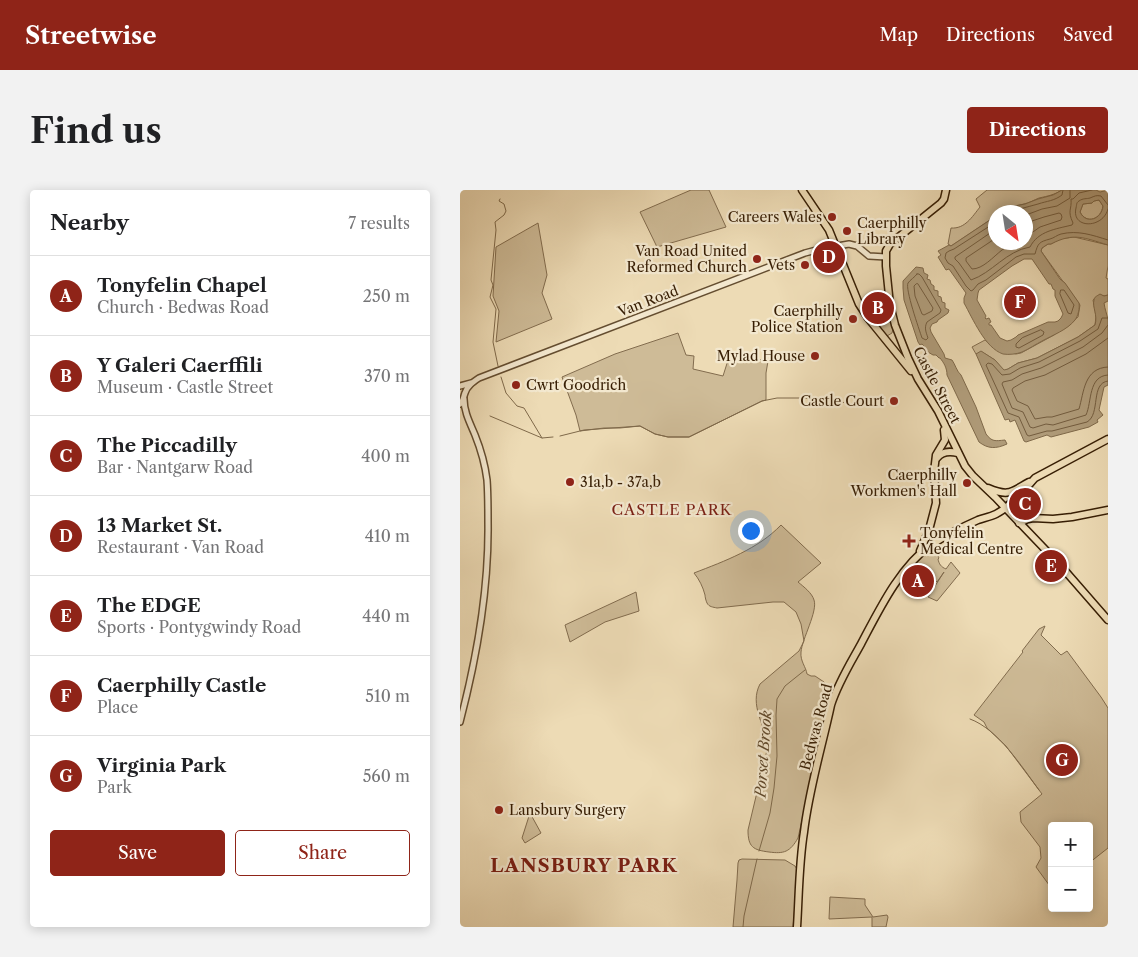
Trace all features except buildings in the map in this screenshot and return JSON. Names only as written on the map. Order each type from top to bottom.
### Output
[{"type":"main road","points":[[802,190],[828,230],[859,304],[868,318],[918,379]]},
{"type":"main road","points":[[886,257],[888,246],[941,203],[945,197],[946,190]]},
{"type":"main road","name":"Castle Street","points":[[886,257],[889,298],[895,325],[918,379],[935,405],[968,470],[1066,572],[1108,620]]},
{"type":"main road","points":[[884,337],[894,334],[895,325]]},
{"type":"main road","points":[[919,554],[929,530],[937,498],[935,461],[936,455],[945,440],[942,421]]},
{"type":"main road","points":[[919,554],[948,535],[1005,508],[1007,499],[1035,478],[1108,439]]},
{"type":"main road","points":[[935,461],[943,453],[949,451],[958,453]]},
{"type":"main road","points":[[983,485],[1002,494],[1022,488]]},
{"type":"main road","points":[[1017,521],[1013,511],[1022,488]]},
{"type":"main road","points":[[993,515],[1006,516],[1017,521],[1028,518],[1053,519],[1072,517],[1108,510]]},
{"type":"main road","points":[[929,530],[936,536],[948,535]]},
{"type":"main road","name":"Bedwas Road","points":[[797,927],[804,830],[835,695],[844,674],[887,597],[919,554]]},
{"type":"street","name":"Van Road","points":[[460,387],[472,383],[479,378],[812,251],[835,246],[853,245],[860,248],[868,256],[886,257]]},
{"type":"street","points":[[460,404],[472,383]]},
{"type":"street","points":[[460,387],[463,391],[466,414],[479,445],[485,469],[488,502],[488,570],[482,614],[460,722]]},
{"type":"street","points":[[460,409],[466,414]]},
{"type":"shaded area","points":[[691,190],[709,190],[726,227],[657,247],[640,212]]},
{"type":"shaded area","points":[[987,190],[1062,190],[1020,205],[988,205],[988,221],[951,246],[948,244],[951,228],[960,227],[971,218],[980,207],[976,199]]},
{"type":"shaded area","points":[[1099,200],[1103,206],[1102,211],[1097,217],[1090,219],[1083,216],[1080,212],[1083,204]]},
{"type":"shaded area","points":[[538,223],[547,275],[542,293],[552,319],[496,342],[499,311],[493,296],[496,247]]},
{"type":"shaded area","points":[[1074,237],[1108,245],[1106,278],[1108,279],[1108,295],[1100,295],[1093,300],[1096,316],[1095,325],[1078,337],[1037,358],[1018,363],[1004,371],[995,360],[982,352],[976,354],[972,347],[985,340],[995,349],[1016,354],[1021,353],[1054,335],[1078,317],[1080,305],[1041,251],[1048,244],[1060,239]]},
{"type":"shaded area","points":[[889,313],[893,329],[892,333],[887,336],[882,331],[878,320],[883,314]]},
{"type":"shaded area","points":[[678,333],[686,355],[694,356],[693,369],[723,376],[730,354],[768,361],[766,400],[689,437],[668,437],[655,434],[640,426],[580,431],[562,377],[615,354]]},
{"type":"shaded area","points":[[781,525],[821,563],[798,582],[812,595],[815,605],[804,640],[801,624],[796,612],[784,602],[711,607],[707,603],[702,586],[694,573],[752,548]]},
{"type":"shaded area","points":[[933,546],[939,558],[938,561],[942,566],[946,569],[951,562],[960,573],[937,601],[928,597],[944,572],[937,582],[932,578],[926,585],[920,579],[925,573],[915,565],[909,573],[916,579],[911,587],[902,580],[917,560]]},
{"type":"shaded area","points":[[636,592],[639,611],[605,622],[570,642],[565,625]]},
{"type":"shaded area","points":[[1045,626],[1041,635],[1061,655],[1067,651],[1108,708],[1108,848],[1093,860],[1093,822],[1048,822],[1048,884],[1036,867],[1041,858],[1040,847],[1021,822],[1020,812],[1042,794],[1006,746],[987,728],[984,722],[974,715],[1039,629]]},
{"type":"shaded area","points":[[803,643],[801,655],[807,674],[815,676],[827,686],[827,702],[823,727],[798,838],[786,851],[779,853],[764,851],[755,849],[750,844],[748,830],[768,746],[757,707],[757,692],[760,684],[799,651]]},
{"type":"shaded area","points":[[530,813],[541,833],[525,843],[522,838]]},
{"type":"shaded area","points":[[742,859],[785,860],[795,866],[798,871],[793,927],[733,927],[738,863]]},
{"type":"shaded area","points":[[830,897],[865,899],[865,905],[873,917],[887,915],[886,927],[872,927],[872,917],[829,919]]},
{"type":"water","points":[[1062,190],[1096,190],[1100,192],[1108,190],[1108,245],[1085,238],[1073,237],[1059,240],[1042,248],[1041,251],[1079,303],[1078,314],[1068,327],[1060,332],[1022,352],[1003,354],[991,346],[980,332],[964,303],[966,293],[949,269],[946,270],[938,257],[941,255],[938,251],[949,245],[951,246],[988,221],[988,250],[1033,250],[1033,205],[1020,205],[1053,195]],"holes":[[[1099,200],[1103,206],[1100,214],[1093,219],[1086,218],[1080,212],[1083,204],[1094,201]],[[1024,259],[1032,259],[1055,290],[1055,296],[1063,314],[1058,321],[1048,322],[1007,341],[1000,338],[991,325],[989,325],[991,322],[989,318],[985,318],[986,316],[977,300],[978,293],[979,290],[1012,266]]]},
{"type":"water","points":[[916,267],[923,268],[924,273],[928,275],[927,279],[934,286],[934,290],[938,291],[938,296],[945,303],[945,308],[949,310],[948,313],[932,324],[931,332],[945,358],[952,360],[961,375],[986,434],[994,440],[1005,440],[1007,444],[992,447],[979,442],[947,375],[944,364],[936,355],[923,349],[925,347],[918,342],[904,300],[903,288],[903,281]]},
{"type":"water","points":[[1100,294],[1108,295],[1108,301],[1104,303],[1108,320],[1108,385],[1104,387],[1099,410],[1103,415],[1097,420],[1098,422],[1089,427],[1051,437],[1047,435],[1024,441],[1015,420],[1010,422],[1009,419],[1005,420],[976,354],[981,351],[995,360],[1004,370],[1018,363],[1037,358],[1078,337],[1095,325],[1094,299]]},
{"type":"waterway","points":[[498,366],[493,342],[496,309],[490,297],[493,285],[491,280],[496,230],[495,222],[506,211],[504,204],[499,201],[500,199]]},
{"type":"waterway","points":[[501,377],[506,393],[517,406],[524,408],[542,438]]},
{"type":"waterway","points":[[560,436],[584,430],[640,426],[655,434],[668,437],[689,437],[762,401],[777,398],[803,398],[832,400],[851,404]]},
{"type":"waterway","points":[[490,416],[542,438],[553,437]]},
{"type":"waterway","name":"Porset Brook","points":[[759,851],[770,813],[774,788],[777,756],[777,699],[785,686],[805,670]]},
{"type":"waterway","points":[[970,719],[980,724],[1000,740],[1039,790]]},
{"type":"waterway","name":"Porset Brook","points":[[743,927],[757,859]]},
{"type":"place","name":"Careers Wales","points":[[832,217]]},
{"type":"place","name":"Caerphilly Library","points":[[847,231]]},
{"type":"place","name":"13 Market St.","points":[[829,257]]},
{"type":"place","name":"Van Road United Reformed Church","points":[[757,259]]},
{"type":"place","name":"Vets","points":[[805,265]]},
{"type":"place","name":"Caerphilly Castle","points":[[1020,302]]},
{"type":"place","name":"Y Galeri Caerffili","points":[[878,308]]},
{"type":"place","name":"Caerphilly Police Station","points":[[853,319]]},
{"type":"place","name":"Mylad House","points":[[815,356]]},
{"type":"place","name":"Cwrt Goodrich","points":[[516,385]]},
{"type":"place","name":"Castle Court","points":[[894,401]]},
{"type":"place","name":"31a,b - 37a,b","points":[[570,482]]},
{"type":"place","name":"Caerphilly Workmen's Hall","points":[[967,483]]},
{"type":"place","name":"The Piccadilly","points":[[1025,504]]},
{"type":"place","name":"Tonyfelin Medical Centre","points":[[909,541]]},
{"type":"place","name":"The EDGE","points":[[1051,566]]},
{"type":"place","name":"Tonyfelin Chapel","points":[[918,581]]},
{"type":"place","name":"Virginia Park","points":[[1062,760]]},
{"type":"place","name":"Lansbury Surgery","points":[[499,810]]},
{"type":"district","name":"CASTLE PARK","points":[[672,509]]},
{"type":"district","name":"LANSBURY PARK","points":[[584,865]]}]
